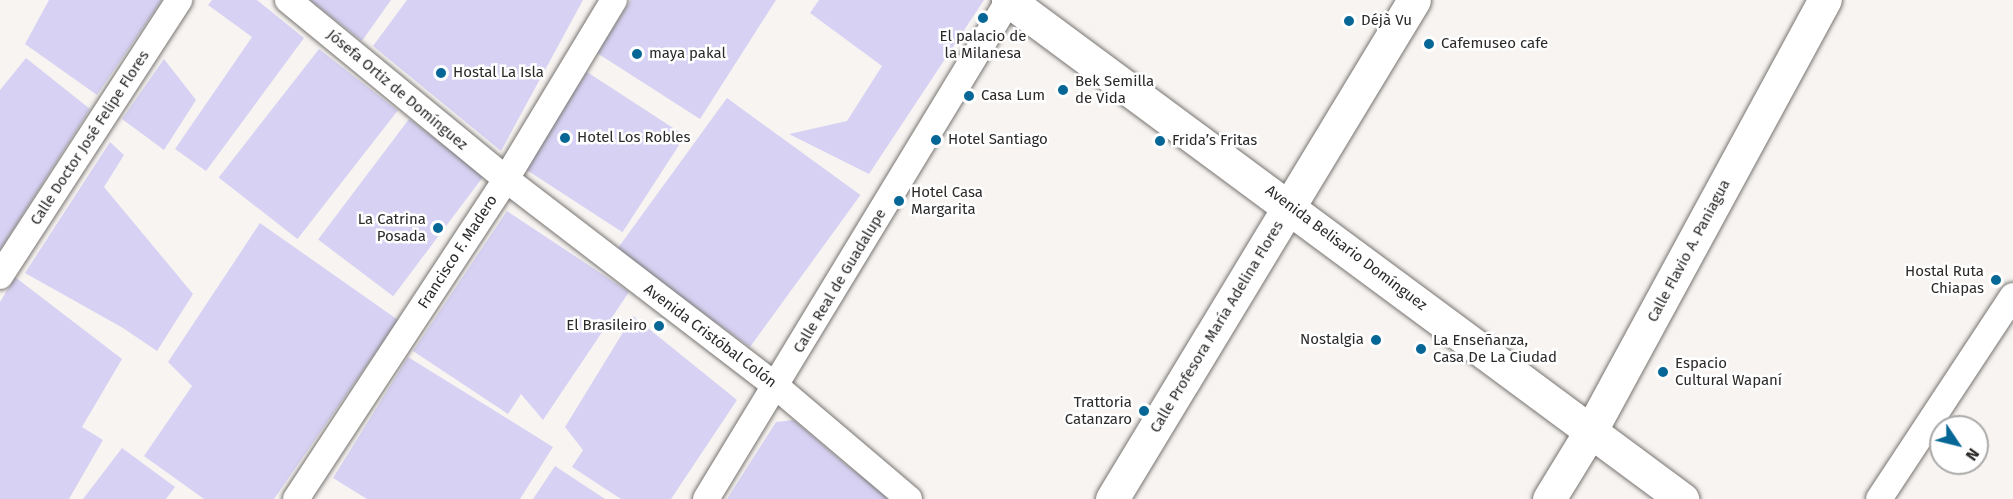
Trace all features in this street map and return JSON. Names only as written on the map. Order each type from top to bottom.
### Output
[{"type":"street","name":"Calle Doctor José Felipe Flores","points":[[0,276],[179,0]]},
{"type":"street","name":"Jósefa Ortiz de Domínguez","points":[[288,0],[506,180]]},
{"type":"street","name":"Francisco F. Madero","points":[[296,499],[506,180],[614,0]]},
{"type":"street","name":"Avenida Belisario Domínguez","points":[[1009,0],[1291,206],[1682,499]]},
{"type":"street","name":"Calle Real de Guadalupe","points":[[706,499],[777,387],[1009,0]]},
{"type":"street","name":"Calle Profesora María Adelina Flores","points":[[1112,499],[1414,0]]},
{"type":"street","name":"Calle Flavio A. Paniagua","points":[[1549,499],[1590,432],[1825,0]]},
{"type":"street","name":"Avenida Cristóbal Colón","points":[[506,180],[777,387],[909,499]]},
{"type":"street","points":[[1879,499],[2013,296]]},
{"type":"building","points":[[49,0],[162,0],[97,95],[25,44]]},
{"type":"building","points":[[212,0],[257,0],[304,38],[206,171],[175,149],[252,37],[208,5]]},
{"type":"building","points":[[310,0],[391,0],[362,41]]},
{"type":"building","points":[[407,0],[583,0],[501,151],[373,46]]},
{"type":"building","points":[[631,0],[776,0],[700,119],[597,53]]},
{"type":"building","points":[[819,0],[984,0],[869,174],[789,134],[847,121],[882,66],[810,13]]},
{"type":"building","points":[[319,49],[398,111],[297,239],[219,177]]},
{"type":"building","points":[[26,58],[90,109],[0,250],[0,90]]},
{"type":"building","points":[[164,59],[196,100],[164,150],[122,119]]},
{"type":"building","points":[[587,72],[685,136],[622,232],[524,168]]},
{"type":"building","points":[[727,98],[860,195],[750,347],[616,250]]},
{"type":"building","points":[[409,119],[484,176],[393,296],[318,240]]},
{"type":"building","points":[[110,142],[124,155],[104,187],[193,294],[157,351],[123,328],[25,273]]},
{"type":"building","points":[[507,211],[629,292],[543,420],[521,394],[508,414],[413,351]]},
{"type":"building","points":[[260,223],[398,320],[274,499],[204,499],[144,456],[192,386],[168,362]]},
{"type":"building","points":[[15,277],[122,359],[82,427],[103,440],[69,499],[0,499],[0,302]]},
{"type":"building","points":[[633,316],[737,400],[671,499],[621,499],[572,467],[583,450],[565,427]]},
{"type":"building","points":[[408,357],[553,447],[520,499],[367,499],[333,478]]},
{"type":"building","points":[[794,420],[845,464],[892,499],[727,499],[776,422]]},
{"type":"building","points":[[122,448],[175,487],[166,499],[83,499]]},
{"type":"building","points":[[555,466],[605,499],[533,499]]},
{"type":"place","name":"El palacio de la Milanesa","points":[[983,18]]},
{"type":"place","name":"Déjà Vu","points":[[1349,21]]},
{"type":"place","name":"Cafemuseo cafe","points":[[1429,44]]},
{"type":"place","name":"maya pakal","points":[[637,54]]},
{"type":"place","name":"Hostal La Isla","points":[[441,73]]},
{"type":"place","name":"Bek Semilla de Vida","points":[[1063,90]]},
{"type":"place","name":"Casa Lum","points":[[969,96]]},
{"type":"place","name":"Hotel Los Robles","points":[[565,138]]},
{"type":"place","name":"Hotel Santiago","points":[[936,140]]},
{"type":"place","name":"Frida’s Fritas","points":[[1160,141]]},
{"type":"place","name":"Hotel Casa Margarita","points":[[899,201]]},
{"type":"place","name":"La Catrina Posada","points":[[438,228]]},
{"type":"place","name":"Hostal Ruta Chiapas","points":[[1996,280]]},
{"type":"place","name":"El Brasileiro","points":[[659,326]]},
{"type":"place","name":"Nostalgia","points":[[1376,340]]},
{"type":"place","name":"La Enseñanza, Casa De La Ciudad","points":[[1421,349]]},
{"type":"place","name":"Espacio Cultural Wapaní","points":[[1663,372]]},
{"type":"place","name":"Trattoria Catanzaro","points":[[1144,411]]}]
